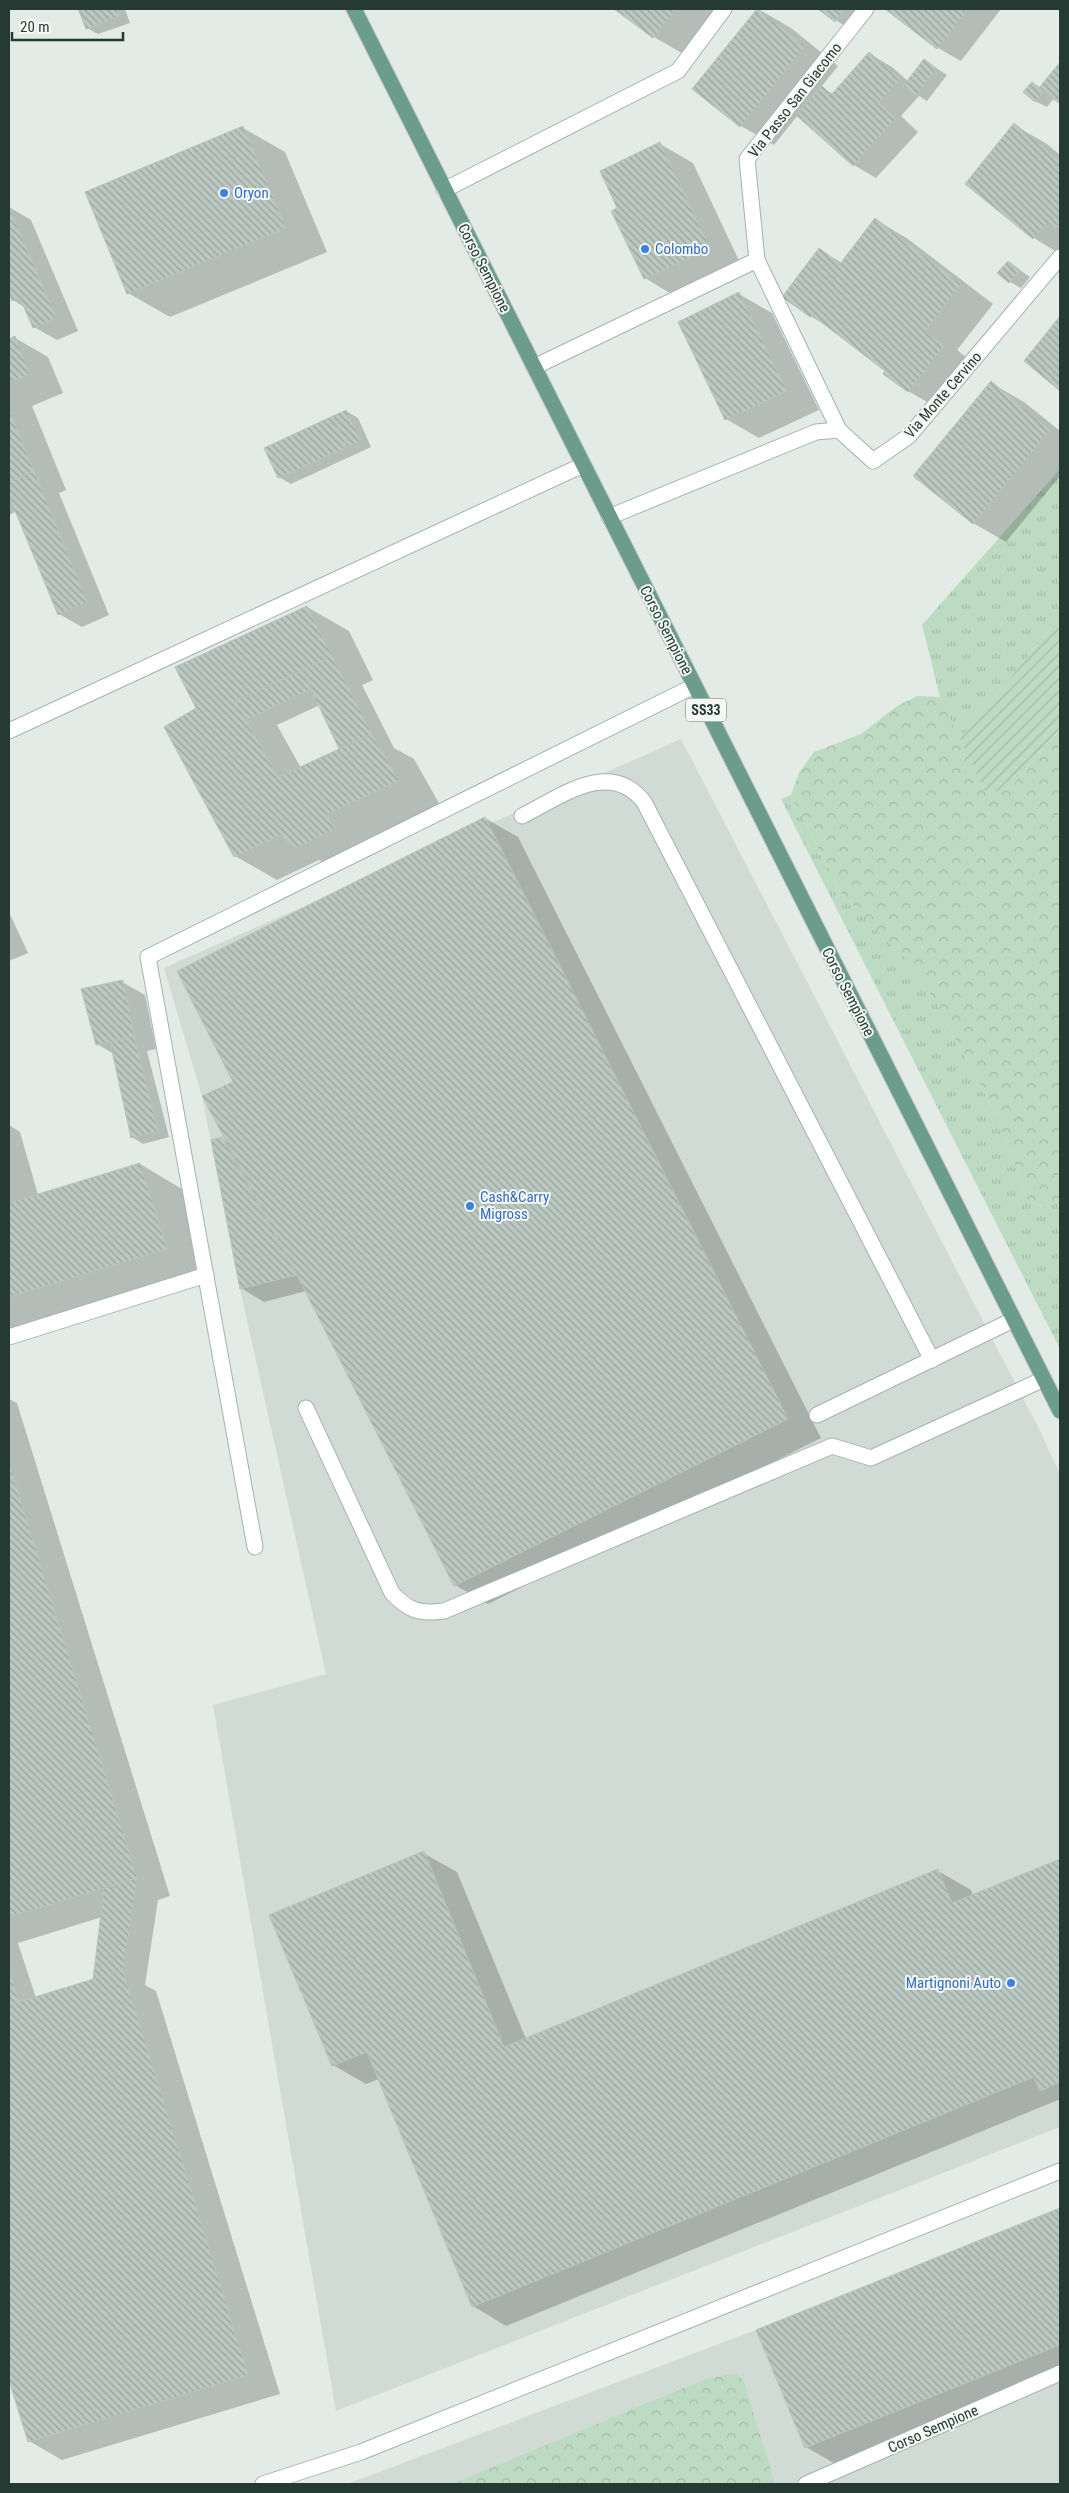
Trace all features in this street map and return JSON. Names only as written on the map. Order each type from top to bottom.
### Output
[{"type":"main road","name":"Corso Sempione","points":[[354,9],[1060,1411]]},
{"type":"street","points":[[444,190],[678,71],[724,9]]},
{"type":"street","name":"Via Passo San Giacomo","points":[[839,430],[757,260],[747,159],[866,9]]},
{"type":"street","name":"Via Monte Cervino","points":[[839,430],[873,461],[909,436],[1060,257]]},
{"type":"street","points":[[534,367],[757,260]]},
{"type":"street","points":[[609,517],[816,432],[839,430]]},
{"type":"street","points":[[9,731],[582,465]]},
{"type":"street","points":[[255,1547],[148,957],[694,686]]},
{"type":"street","points":[[522,816],[584,785],[604,781],[616,782],[627,786],[637,793],[644,802],[932,1360]]},
{"type":"street","points":[[9,1338],[206,1275]]},
{"type":"street","points":[[817,1415],[1013,1320]]},
{"type":"street","points":[[306,1408],[392,1593],[406,1607],[427,1613],[444,1611],[832,1446],[871,1458],[1044,1379]]},
{"type":"street","points":[[263,2484],[284,2481],[361,2452],[1060,2171]]},
{"type":"street","name":"Corso Sempione","points":[[806,2484],[1060,2373]]},
{"type":"shaded area","points":[[681,739],[1039,1429],[1060,1474],[1060,2127],[336,2411],[213,1705],[326,1674],[240,1289],[202,1096],[164,968]]},
{"type":"shaded area","points":[[1060,2208],[1060,2484],[347,2484],[756,2330]]},
{"type":"green space","points":[[1060,469],[1060,617],[960,739],[940,697],[922,625]]},
{"type":"green space","points":[[1060,617],[1060,729],[1009,789],[986,793],[960,739]]},
{"type":"green space","points":[[917,696],[940,697],[986,793],[1009,789],[1060,729],[1060,1199],[1046,1208],[1028,1200],[994,1111],[938,1006],[914,968],[843,896],[791,795],[799,773],[814,752],[861,734],[897,706]]},
{"type":"green space","points":[[791,795],[843,896],[915,968],[938,1006],[994,1111],[1028,1200],[1046,1208],[1060,1199],[1060,1349],[781,799]]},
{"type":"green space","points":[[736,2373],[744,2381],[775,2484],[452,2484],[706,2379]]},
{"type":"building","points":[[78,9],[117,9],[119,16],[86,29]]},
{"type":"building","points":[[614,9],[676,9],[653,38]]},
{"type":"building","points":[[757,9],[805,46],[740,127],[692,89]]},
{"type":"building","points":[[818,9],[845,9],[835,22]]},
{"type":"building","points":[[885,9],[968,9],[937,49]]},
{"type":"building","points":[[869,52],[900,79],[879,103],[896,118],[853,166],[796,115],[822,86],[831,95]]},
{"type":"building","points":[[924,59],[936,68],[916,96],[903,86]]},
{"type":"building","points":[[1060,62],[1060,104],[1039,88]]},
{"type":"building","points":[[1032,82],[1044,91],[1035,102],[1023,92]]},
{"type":"building","points":[[1014,123],[1060,161],[1060,222],[1055,229],[1047,223],[1033,239],[965,184]]},
{"type":"building","points":[[243,126],[286,228],[127,294],[85,192]]},
{"type":"building","points":[[660,142],[710,248],[644,279],[611,211],[617,208],[600,171]]},
{"type":"building","points":[[9,206],[56,318],[33,328],[20,298],[12,301],[9,295]]},
{"type":"building","points":[[875,218],[961,284],[925,331],[944,346],[908,392],[883,374],[885,371],[812,315],[810,317],[782,297],[819,248],[840,264]]},
{"type":"building","points":[[1008,261],[1020,270],[1009,283],[997,273]]},
{"type":"building","points":[[739,292],[787,391],[725,420],[678,322]]},
{"type":"building","points":[[1060,316],[1060,391],[1024,361]]},
{"type":"building","points":[[15,336],[30,374],[9,383],[9,339]]},
{"type":"building","points":[[991,381],[1050,430],[973,524],[913,476]]},
{"type":"building","points":[[9,409],[34,471],[9,482]]},
{"type":"building","points":[[346,410],[361,441],[347,447],[333,416]]},
{"type":"building","points":[[333,416],[347,447],[278,478],[264,448]]},
{"type":"building","points":[[34,471],[87,602],[58,615],[9,496],[9,482]]},
{"type":"building","points":[[307,606],[332,656],[236,701],[278,777],[372,734],[399,781],[327,814],[335,829],[296,848],[280,835],[234,857],[164,727],[196,708],[175,667]]},
{"type":"building","points":[[332,656],[372,734],[339,749],[302,670]]},
{"type":"building","points":[[302,670],[311,689],[246,720],[236,701]]},
{"type":"building","name":"Cash&Carry Migross","points":[[485,817],[788,1419],[454,1586],[297,1275],[202,1096],[233,1082],[177,971]]},
{"type":"building","points":[[123,980],[134,1036],[96,1045],[81,989]]},
{"type":"building","points":[[134,1036],[158,1131],[131,1138],[110,1042]]},
{"type":"building","points":[[222,1137],[297,1275],[240,1289],[211,1140]]},
{"type":"building","points":[[140,1163],[167,1249],[9,1297],[9,1203]]},
{"type":"building","points":[[9,1463],[137,1878],[9,1917]]},
{"type":"building","points":[[424,1851],[504,2047],[938,1869],[952,1903],[1060,1859],[1060,2082],[1040,2091],[1034,2077],[472,2307],[367,2052],[332,2066],[269,1915]]},
{"type":"building","points":[[137,1878],[123,1970],[93,1980],[104,1888]]},
{"type":"building","points":[[9,1968],[19,2002],[9,2005]]},
{"type":"building","points":[[123,1970],[248,2375],[28,2442],[9,2380],[9,2005]]},
{"type":"building","points":[[1060,2208],[1060,2345],[805,2448],[756,2330]]},
{"type":"place","name":"Oryon","points":[[224,193]]},
{"type":"place","name":"Colombo","points":[[645,249]]},
{"type":"place","name":"Cash&Carry Migross","points":[[470,1206]]},
{"type":"place","name":"Martignoni Auto","points":[[1011,1983]]}]
